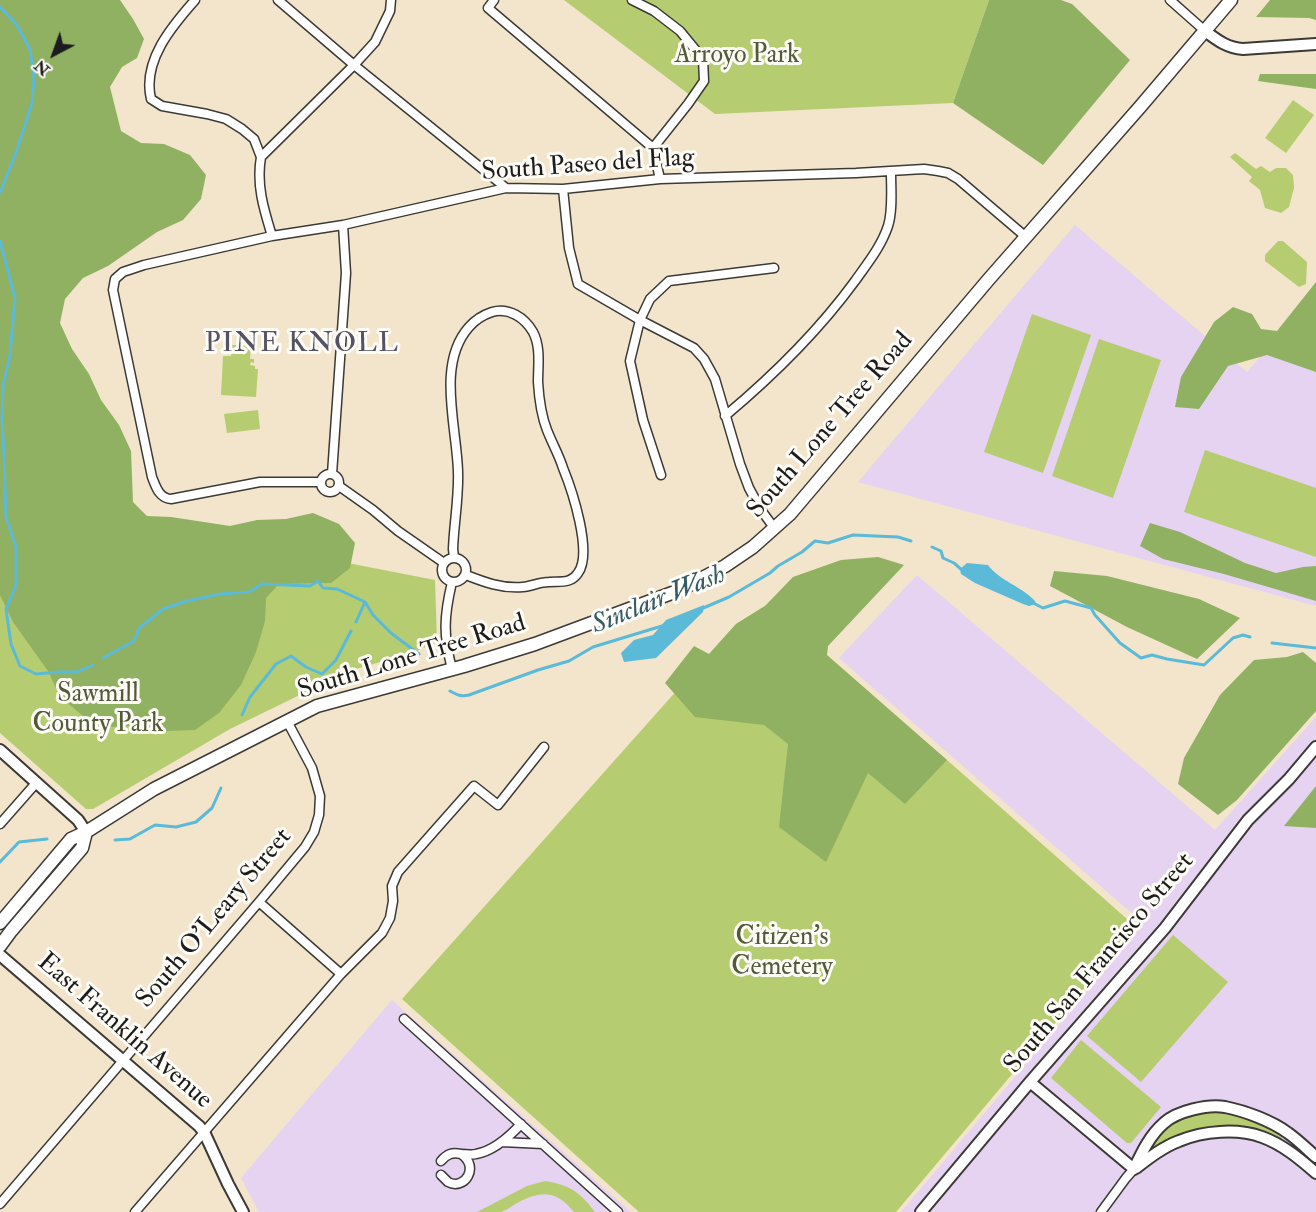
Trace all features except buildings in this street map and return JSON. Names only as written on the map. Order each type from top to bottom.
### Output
[{"type":"main road","name":"South Lone Tree Road","points":[[0,923],[71,839],[154,789],[317,706],[535,644],[680,590],[725,566],[753,547],[790,514],[988,279],[1231,0]]},
{"type":"main road","points":[[0,946],[82,848],[86,832]]},
{"type":"street","points":[[195,0],[166,36],[155,56],[148,88],[151,99],[162,106],[226,119],[254,138],[261,157],[258,171],[262,206],[272,236]]},
{"type":"street","points":[[278,0],[354,65],[506,188]]},
{"type":"street","points":[[261,157],[375,42],[390,11],[391,0]]},
{"type":"street","points":[[494,0],[488,8],[653,148],[660,179]]},
{"type":"street","points":[[632,0],[654,11],[680,31],[703,59],[704,81],[653,148]]},
{"type":"street","points":[[1170,0],[1205,31],[1227,46],[1243,49],[1316,44]]},
{"type":"street","name":"South Paseo del Flag","points":[[321,482],[260,482],[175,499],[163,497],[158,492],[152,477],[113,290],[115,279],[123,272],[144,265],[272,236],[343,225],[506,188],[563,189],[660,179],[924,169],[938,171],[968,186],[1026,237]]},
{"type":"street","points":[[725,416],[770,378],[802,346],[866,266],[881,243],[888,224],[891,172]]},
{"type":"street","points":[[563,189],[569,248],[578,284],[694,348],[704,359],[715,379],[749,488],[775,529]]},
{"type":"street","points":[[332,474],[346,273],[343,225]]},
{"type":"street","points":[[661,475],[643,420],[630,361],[640,320],[650,299],[669,281],[774,268]]},
{"type":"street","points":[[454,557],[458,474],[450,383],[453,359],[460,339],[473,323],[492,312],[511,312],[526,323],[537,342],[542,411],[578,514],[583,544],[581,568],[574,578],[568,581],[517,587],[499,586],[466,575]]},
{"type":"street","points":[[339,486],[333,491],[326,491],[321,482],[325,476],[332,474],[338,478],[339,486],[444,563]]},
{"type":"street","points":[[454,557],[466,565],[466,575],[459,582],[446,580],[442,573],[444,563],[454,557]]},
{"type":"street","points":[[452,582],[445,621],[446,642],[452,669]]},
{"type":"street","name":"South O'Leary Street","points":[[0,1204],[259,902],[305,847],[314,832],[319,815],[320,796],[312,768],[287,721]]},
{"type":"street","points":[[135,1212],[341,974],[382,933],[390,918],[393,901],[392,886],[398,872],[474,786],[498,805],[544,747]]},
{"type":"street","name":"South San Francisco Street","points":[[921,1212],[1030,1082],[1165,928],[1248,820],[1289,779],[1316,747]]},
{"type":"street","points":[[0,750],[78,820],[86,832]]},
{"type":"street","points":[[0,824],[37,782]]},
{"type":"street","points":[[259,902],[341,974]]},
{"type":"street","name":"East Franklin Avenue","points":[[0,955],[200,1126],[243,1212]]},
{"type":"street","points":[[404,1019],[618,1212]]},
{"type":"street","points":[[1030,1082],[1134,1168]]},
{"type":"street","points":[[1101,1212],[1134,1168],[1146,1144],[1165,1122],[1177,1114],[1195,1109],[1222,1107],[1257,1116],[1287,1132],[1316,1157]]},
{"type":"street","points":[[441,1161],[450,1154],[477,1154],[501,1142],[521,1124]]},
{"type":"street","points":[[1134,1168],[1179,1141],[1201,1135],[1241,1133],[1262,1137],[1283,1147],[1316,1173]]},
{"type":"street","points":[[501,1142],[543,1144]]},
{"type":"street","points":[[461,1154],[468,1160],[470,1168]]},
{"type":"street","points":[[441,1175],[448,1181],[458,1183],[467,1178],[477,1154]]},
{"type":"shaded area","points":[[1075,225],[1247,372],[1316,292],[1316,606],[858,482]]},
{"type":"shaded area","points":[[917,575],[1215,830],[1316,717],[1316,1212],[901,1212],[1144,924],[839,658]]},
{"type":"shaded area","points":[[392,1000],[631,1212],[259,1212],[241,1178]]},
{"type":"green space","points":[[0,0],[120,0],[144,39],[137,58],[122,67],[110,87],[121,131],[141,143],[164,144],[190,155],[206,175],[201,199],[183,220],[157,232],[108,266],[83,278],[65,299],[60,323],[101,400],[119,425],[131,451],[133,502],[147,516],[171,517],[230,526],[313,513],[339,524],[355,543],[350,568],[331,583],[279,584],[266,598],[265,621],[256,652],[241,685],[219,713],[195,730],[166,731],[136,726],[108,727],[82,715],[60,697],[48,671],[13,622],[0,595]]},
{"type":"green space","name":"Arroyo Park","points":[[564,0],[989,0],[953,103],[715,114]]},
{"type":"green space","points":[[989,0],[1061,0],[1072,4],[1130,60],[1043,165],[953,103]]},
{"type":"green space","points":[[1270,0],[1316,0],[1316,20],[1256,17]]},
{"type":"green space","points":[[1260,74],[1316,74],[1316,89],[1258,81]]},
{"type":"green space","points":[[1293,100],[1314,115],[1286,153],[1265,138]]},
{"type":"green space","points":[[1235,153],[1256,169],[1261,166],[1270,172],[1276,168],[1286,168],[1293,175],[1294,188],[1289,207],[1281,213],[1265,208],[1260,190],[1249,181],[1252,177],[1230,157]]},
{"type":"green space","points":[[1278,241],[1283,241],[1307,262],[1306,284],[1299,287],[1265,261],[1265,255]]},
{"type":"green space","points":[[1316,282],[1316,372],[1267,355],[1228,366],[1199,409],[1175,407],[1181,377],[1214,322],[1233,307],[1252,314],[1261,329],[1277,331]]},
{"type":"green space","points":[[1032,314],[1091,335],[1043,473],[984,452]]},
{"type":"green space","points":[[1099,339],[1161,360],[1113,498],[1052,476]]},
{"type":"green space","points":[[232,345],[251,346],[250,359],[254,359],[254,363],[251,362],[250,365],[258,369],[256,397],[221,395],[223,356],[231,356]]},
{"type":"green space","points":[[258,410],[260,429],[227,433],[224,414]]},
{"type":"green space","points":[[1205,450],[1316,488],[1316,557],[1184,512]]},
{"type":"green space","name":"Sawmill County Park","points":[[0,497],[61,535],[317,557],[435,580],[437,642],[412,653],[349,671],[230,729],[93,809],[86,809],[0,733]]},
{"type":"green space","points":[[1150,523],[1180,532],[1245,563],[1276,573],[1316,566],[1316,601],[1163,559],[1140,546]]},
{"type":"green space","points":[[878,557],[904,565],[828,646],[827,655],[947,760],[905,804],[868,773],[826,862],[779,827],[788,744],[764,725],[695,717],[665,683],[694,646],[709,654],[736,624],[765,606],[793,577],[841,560]]},
{"type":"green space","points":[[1054,571],[1107,576],[1199,599],[1240,618],[1197,659],[1127,627],[1050,586]]},
{"type":"green space","name":"Citizen's Cemetery","points":[[765,606],[947,760],[1136,927],[896,1212],[639,1212],[402,999],[736,624]]},
{"type":"green space","points":[[1303,652],[1316,663],[1316,711],[1237,800],[1218,815],[1178,784],[1184,758],[1220,695],[1254,660],[1287,657]]},
{"type":"green space","points":[[1316,786],[1316,828],[1284,826]]},
{"type":"green space","points":[[1173,935],[1228,982],[1141,1082],[1087,1036]]},
{"type":"green space","points":[[1081,1040],[1161,1107],[1131,1143],[1127,1143],[1051,1078]]},
{"type":"green space","points":[[1221,1113],[1246,1118],[1261,1124],[1283,1136],[1281,1141],[1263,1132],[1234,1126],[1213,1127],[1187,1133],[1154,1150],[1151,1147],[1167,1128],[1181,1118],[1197,1114]]},
{"type":"green space","points":[[545,1181],[574,1190],[595,1212],[574,1212],[555,1196],[542,1194],[527,1198],[501,1212],[477,1212],[527,1186]]},
{"type":"water","points":[[967,563],[988,565],[1036,604],[1029,606],[1023,604],[975,583],[961,574],[960,569]]},
{"type":"water","points":[[704,605],[703,612],[656,658],[624,662],[621,653],[634,640],[653,635],[666,620]]},
{"type":"waterway","points":[[0,7],[16,24],[30,49],[34,78],[32,103],[0,193]]},
{"type":"waterway","points":[[0,241],[15,298],[10,355],[3,386],[2,420],[6,517],[16,547],[16,585],[6,609],[11,644],[20,666],[36,674],[77,672],[93,665]]},
{"type":"waterway","name":"Sinclair Wash","points":[[701,609],[729,597],[770,573],[815,541],[828,543],[853,535],[898,537],[911,541]]},
{"type":"waterway","name":"Sinclair Wash","points":[[932,547],[941,551],[943,558],[962,570]]},
{"type":"waterway","points":[[103,658],[134,641],[139,628],[163,609],[220,594],[249,592],[262,584],[310,586],[318,581],[323,588],[337,589],[365,602],[373,615],[391,633],[419,654]]},
{"type":"waterway","name":"Sinclair Wash","points":[[1033,603],[1043,608],[1065,601],[1091,608],[1120,643],[1141,658],[1152,655],[1204,665],[1233,638],[1243,635],[1250,637]]},
{"type":"waterway","points":[[356,622],[365,602]]},
{"type":"waterway","name":"Sinclair Wash","points":[[450,691],[459,695],[469,695],[569,661],[593,647],[662,626]]},
{"type":"waterway","points":[[242,715],[250,697],[276,664],[291,656],[306,667],[322,674],[336,660],[351,631]]},
{"type":"waterway","name":"Sinclair Wash","points":[[1272,643],[1316,648]]},
{"type":"waterway","points":[[115,840],[130,839],[155,825],[176,827],[196,822],[212,808],[221,788]]},
{"type":"waterway","points":[[0,862],[19,842],[47,839]]},
{"type":"district","name":"PINE KNOLL","points":[[302,345]]}]
